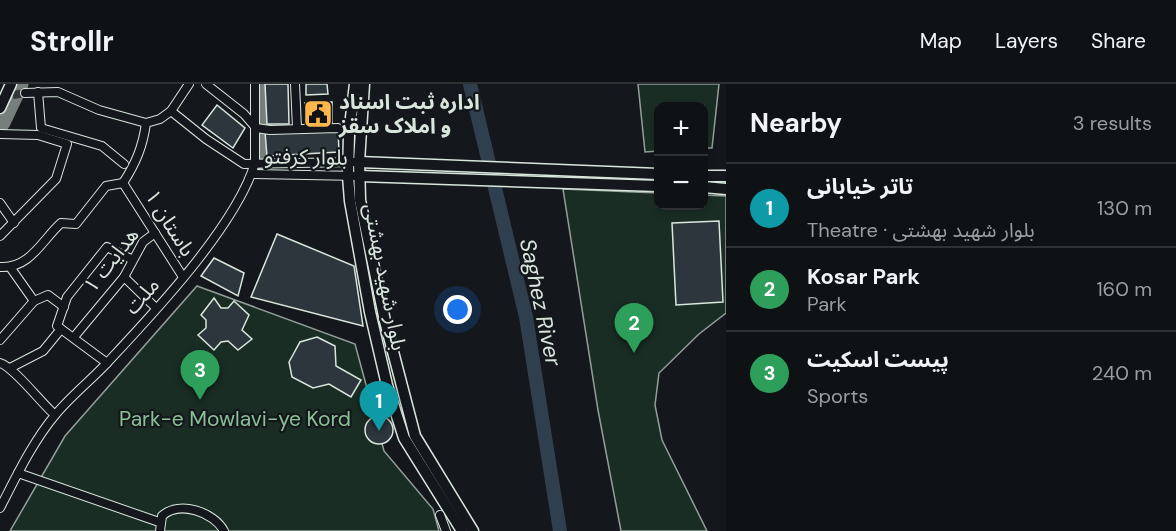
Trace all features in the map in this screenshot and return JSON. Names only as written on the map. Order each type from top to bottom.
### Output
[{"type":"main road","points":[[0,108],[11,84]]},
{"type":"main road","name":"بلوار شهید بهشتی","points":[[355,84],[347,162],[350,201],[370,312],[387,386],[404,438],[462,531]]},
{"type":"main road","name":"بلوار شهید بهشتی","points":[[364,84],[359,162],[360,200],[385,321],[415,436],[473,531]]},
{"type":"main road","points":[[359,162],[386,170],[628,180],[654,185]]},
{"type":"main road","points":[[359,176],[386,170]]},
{"type":"main road","points":[[708,176],[724,174]]},
{"type":"main road","points":[[628,180],[654,175]]},
{"type":"main road","points":[[708,187],[726,189]]},
{"type":"street","points":[[24,93],[58,92],[99,110],[146,123],[160,119],[171,111],[189,84]]},
{"type":"street","points":[[206,84],[244,114],[256,128],[270,130],[338,128],[349,134]]},
{"type":"street","name":"ملت","points":[[0,508],[18,473],[55,415],[107,363],[156,308],[220,229],[252,174],[255,163],[255,84]]},
{"type":"street","points":[[295,84],[297,129]]},
{"type":"street","points":[[38,92],[41,128],[102,147],[124,164]]},
{"type":"street","points":[[171,111],[236,161],[244,164],[359,162]]},
{"type":"street","name":"باستان ۱","points":[[146,123],[143,143],[135,166],[123,183],[183,277]]},
{"type":"street","points":[[0,134],[38,135],[67,144],[56,179],[0,236]]},
{"type":"street","name":"بلوار کرفتو","points":[[252,174],[359,176]]},
{"type":"street","points":[[34,301],[5,267],[25,262],[61,223],[76,224],[106,186],[123,183]]},
{"type":"street","points":[[0,203],[14,223]]},
{"type":"street","name":"هدایت ۱","points":[[74,337],[124,277],[131,259],[143,242],[155,233]]},
{"type":"street","points":[[10,368],[43,351],[59,328],[64,307],[75,286],[107,246],[131,259]]},
{"type":"street","points":[[124,277],[156,308]]},
{"type":"street","points":[[0,340],[34,301],[48,295],[64,307]]},
{"type":"street","points":[[59,328],[107,363]]},
{"type":"street","points":[[0,363],[10,368],[55,415]]},
{"type":"street","points":[[18,473],[159,526],[166,512],[177,509],[194,510],[219,522],[224,531]]},
{"type":"street","points":[[440,515],[446,531]]},
{"type":"green space","points":[[638,84],[719,84],[712,148],[708,148],[708,102],[654,102],[654,151],[645,152]]},
{"type":"green space","points":[[563,189],[654,193],[654,210],[708,210],[708,195],[726,196],[726,313],[699,334],[659,373],[655,405],[662,440],[707,531],[621,531],[598,410]]},
{"type":"green space","name":"Park-e Mowlavi-ye Kord","points":[[197,286],[355,344],[384,451],[433,509],[439,531],[10,531],[65,436]]},
{"type":"building","points":[[265,84],[288,84],[289,124],[267,124]]},
{"type":"building","points":[[306,84],[327,84],[328,94],[306,95]]},
{"type":"building","name":"اداره ثبت اسناد و املاک سقز","points":[[332,102],[332,125],[305,126],[305,103]]},
{"type":"building","points":[[217,105],[245,128],[233,148],[202,125]]},
{"type":"building","points":[[338,128],[339,152],[267,156],[265,132]]},
{"type":"building","points":[[719,221],[723,302],[676,305],[672,223]]},
{"type":"building","points":[[277,234],[354,266],[363,326],[251,297]]},
{"type":"building","points":[[214,258],[244,273],[238,296],[201,276]]},
{"type":"building","points":[[214,298],[221,308],[228,308],[234,301],[249,315],[242,330],[252,339],[238,350],[228,341],[221,342],[214,350],[198,335],[206,328],[206,320],[201,315]]},
{"type":"building","points":[[317,337],[335,346],[336,366],[361,380],[351,397],[329,384],[313,388],[292,377],[289,362],[300,342]]},
{"type":"building","points":[[379,416],[389,420],[393,430],[389,440],[379,444],[369,440],[365,430],[369,420]]},
{"type":"waterway","name":"Saghez River","points":[[470,84],[526,317],[560,531]]},
{"type":"taxiway","points":[[0,122],[18,84]]},
{"type":"taxiway","points":[[261,84],[261,163]]},
{"type":"tunnel","points":[[1,97],[25,93]]},
{"type":"place","name":"اداره ثبت اسناد و املاک سقز","points":[[318,114]]},
{"type":"place","name":"Kosar Park","points":[[634,353]]},
{"type":"place","name":"پیست اسکیت","points":[[200,400]]},
{"type":"place","name":"تاتر خیابانی","points":[[379,431]]}]
